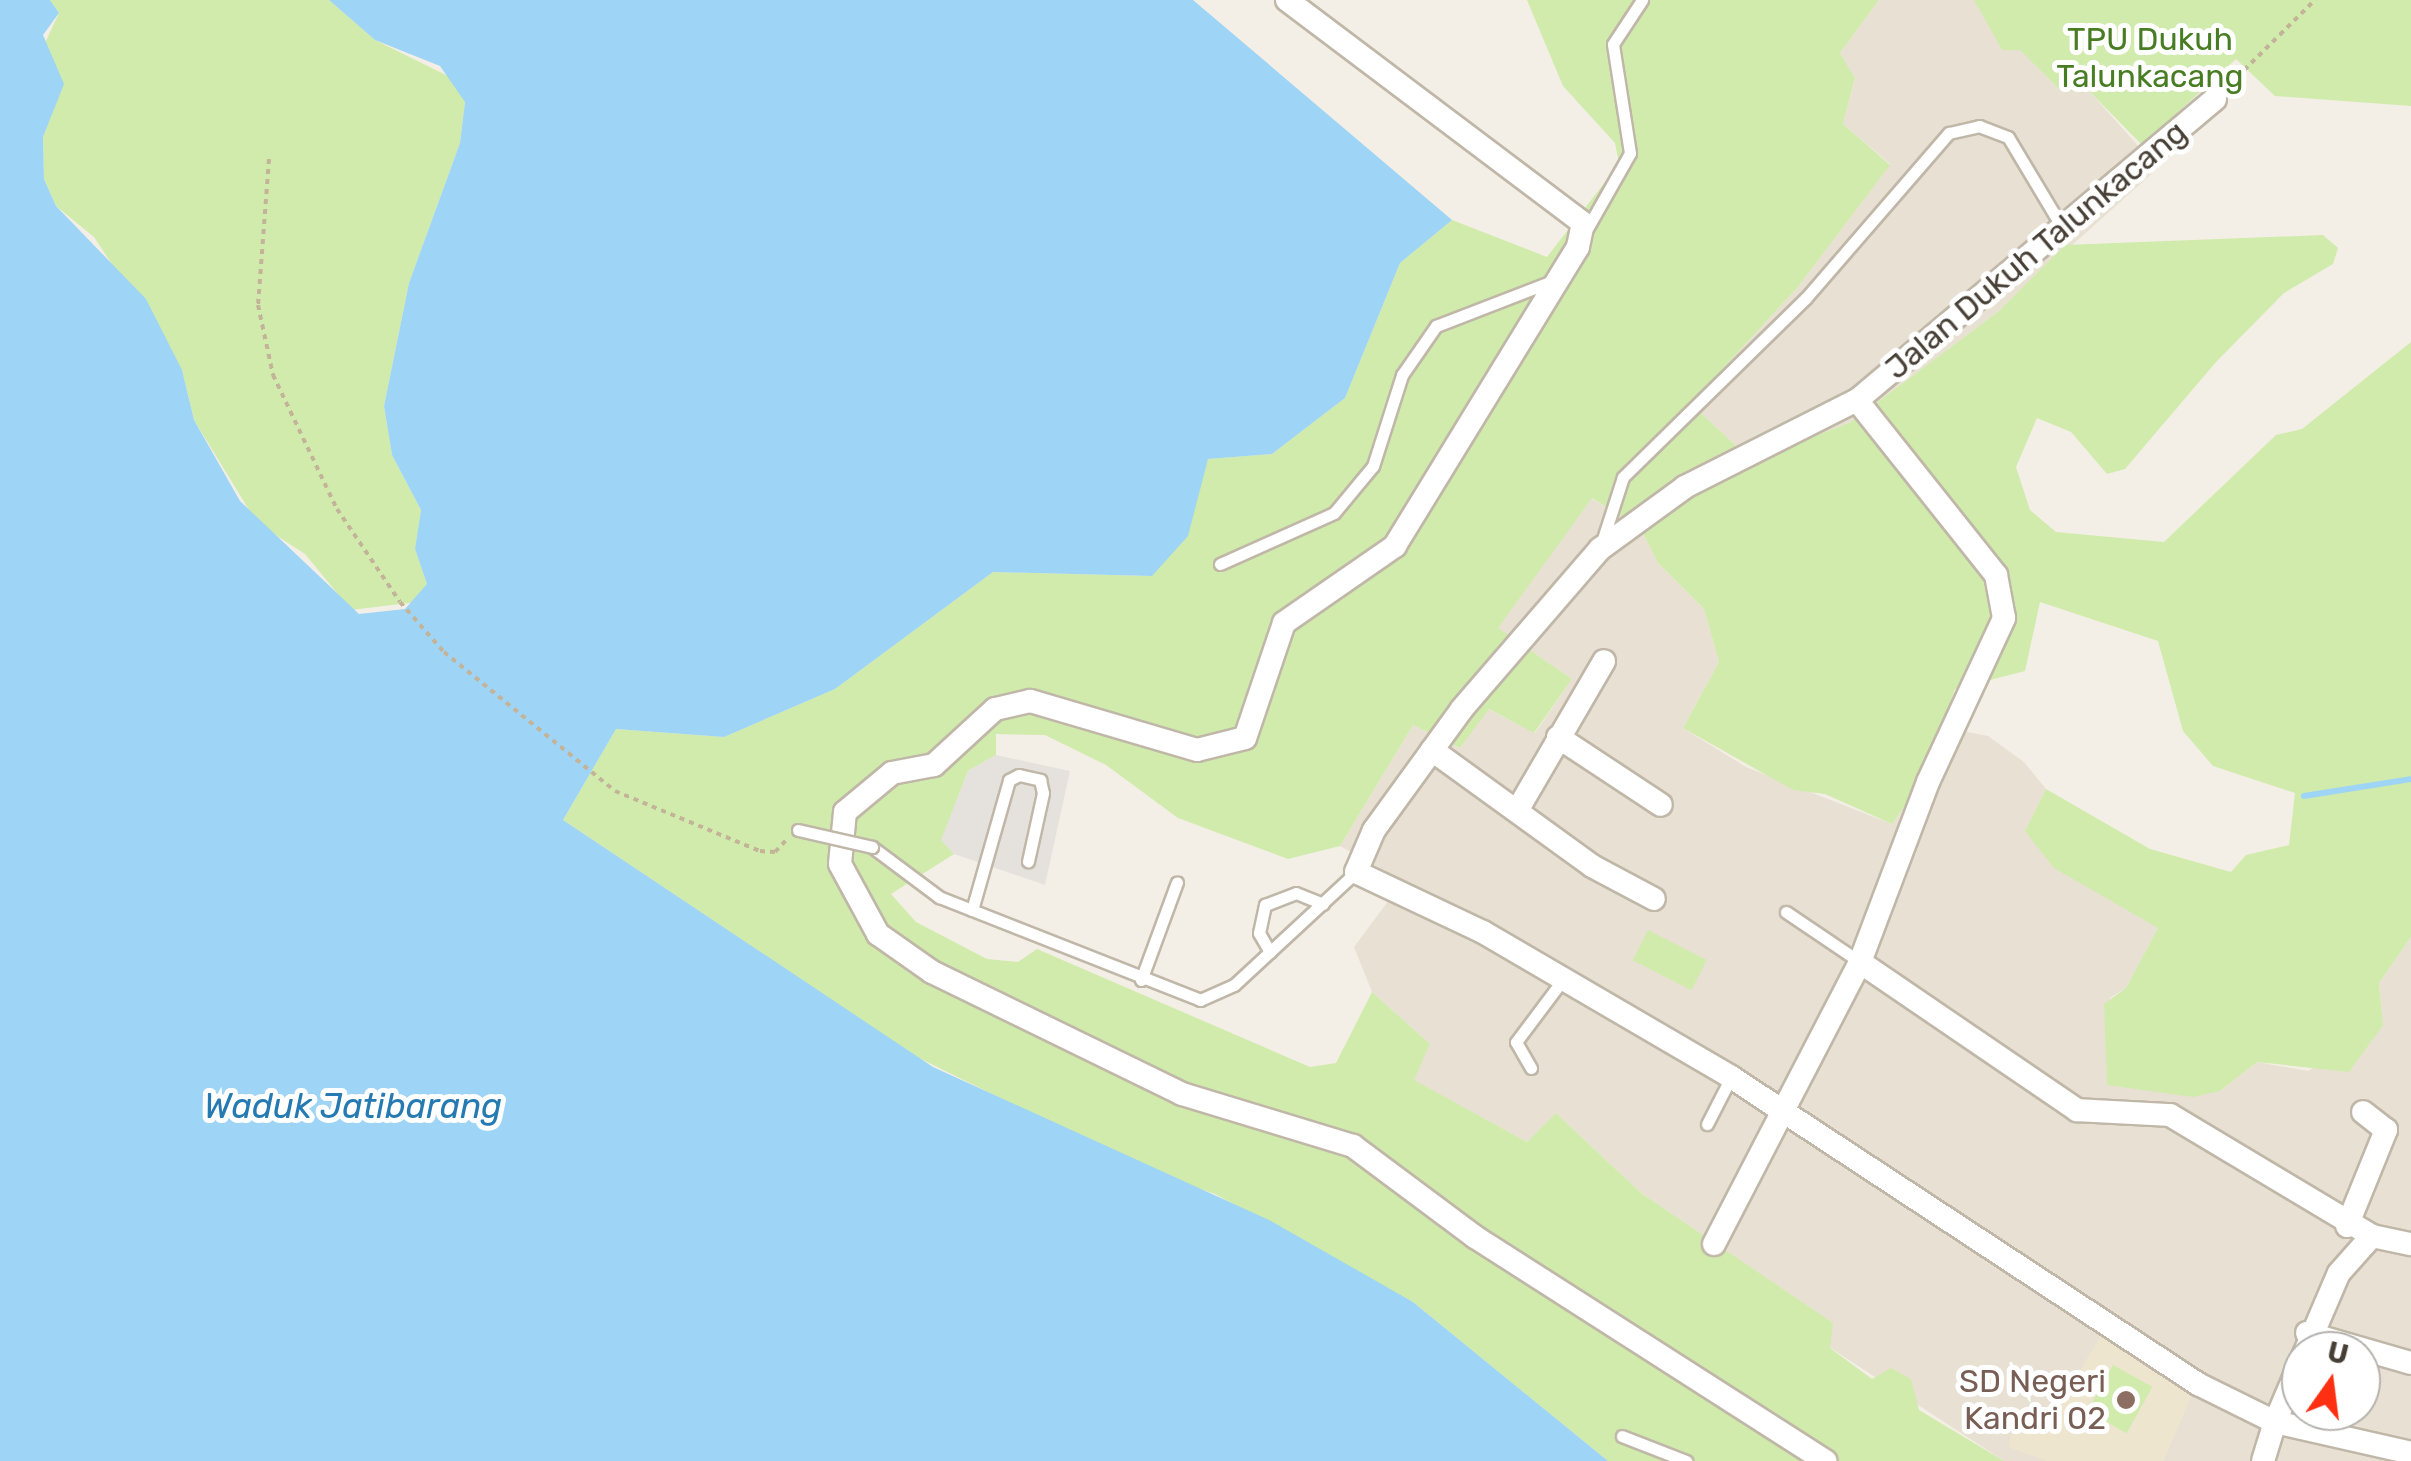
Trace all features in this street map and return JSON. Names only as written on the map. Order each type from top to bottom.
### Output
[{"type":"street","points":[[1286,0],[1585,225],[1559,279],[1395,546],[1284,623],[1245,738],[1197,750],[1030,701],[995,709],[934,766],[892,773],[845,812],[840,864],[878,934],[932,972],[1182,1094],[1353,1146],[1474,1237],[1825,1461]]},
{"type":"street","name":"Jalan Dukuh Talunkacang","points":[[1356,872],[1374,830],[1432,750],[1600,549],[1685,487],[1857,400],[2060,224],[2215,99]]},
{"type":"street","name":"Jalan Dukuh Talunkacang","points":[[1714,1244],[1787,1110],[1860,962],[2006,605],[1996,576],[1857,400]]},
{"type":"street","points":[[1518,808],[1604,660]]},
{"type":"street","points":[[1558,738],[1661,805]]},
{"type":"street","points":[[1432,750],[1518,808],[1592,866],[1654,899]]},
{"type":"street","points":[[1356,872],[1483,932],[1561,982],[1732,1076],[2198,1384],[2276,1422],[2411,1453]]},
{"type":"street","points":[[1860,962],[2077,1110],[2170,1115],[2347,1226],[2411,1244]]},
{"type":"street","points":[[2347,1226],[2386,1130],[2363,1112]]},
{"type":"street","points":[[2309,1331],[2372,1236]]},
{"type":"street","points":[[2381,1354],[2411,1363]]},
{"type":"street","points":[[2263,1461],[2281,1408]]},
{"type":"lane","points":[[1585,225],[1630,153],[1613,44],[1642,0]]},
{"type":"lane","points":[[1600,549],[1623,477],[1805,299],[1949,133],[1979,126],[2008,137],[2060,224]]},
{"type":"lane","points":[[1220,564],[1334,513],[1373,466],[1402,374],[1436,326],[1559,279]]},
{"type":"lane","points":[[972,910],[1009,780],[1019,775],[1040,780],[1043,793],[1028,861]]},
{"type":"lane","points":[[798,830],[872,847],[892,870],[972,910],[1141,980],[1211,999],[1270,952],[1356,872]]},
{"type":"lane","points":[[1141,980],[1176,882]]},
{"type":"lane","points":[[1270,952],[1259,933],[1266,905],[1296,894],[1323,904]]},
{"type":"lane","points":[[1786,912],[1860,962]]},
{"type":"lane","points":[[1532,1068],[1516,1042],[1561,982]]},
{"type":"lane","points":[[1707,1124],[1732,1076]]},
{"type":"lane","points":[[1622,1436],[1686,1461]]},
{"type":"path","points":[[2215,99],[2315,0]]},
{"type":"path","points":[[270,158],[258,305],[273,375],[337,509],[400,602],[444,652],[609,787],[770,853],[798,830]]},
{"type":"shaded area","points":[[1879,0],[1974,0],[2060,90],[2090,92],[2158,168],[1999,311],[1851,422],[1752,461],[1701,413],[1702,391],[1797,288],[1890,164],[1843,124],[1855,79],[1840,53]]},
{"type":"shaded area","points":[[1591,498],[1641,529],[1658,563],[1704,609],[1719,662],[1683,728],[1746,767],[1892,824],[1922,782],[1937,726],[1988,736],[2024,762],[2046,789],[2025,831],[2158,928],[2126,988],[2110,998],[2166,1090],[2220,1091],[2257,1062],[2308,1071],[2383,1025],[2379,983],[2411,937],[2411,1461],[2004,1461],[1829,1347],[1832,1323],[1641,1193],[1556,1113],[1527,1142],[1413,1080],[1430,1044],[1372,992],[1354,947],[1403,881],[1340,846],[1413,725],[1460,748],[1488,709],[1535,733],[1572,679],[1497,628]]},
{"type":"shaded area","points":[[996,755],[1070,771],[1045,885],[954,854],[941,840],[968,771]]},
{"type":"shaded area","name":"SD Negeri Kandri 02","points":[[2106,1327],[2196,1386],[2163,1461],[2047,1461],[2009,1447],[2013,1414],[2053,1417]]},
{"type":"green space","points":[[50,0],[329,0],[375,40],[454,79],[465,102],[460,143],[409,283],[384,406],[392,455],[421,510],[415,549],[427,584],[417,602],[351,610],[305,554],[257,523],[194,420],[182,370],[94,237],[56,206],[44,179],[43,137],[63,84],[45,43],[59,13]]},
{"type":"green space","points":[[1527,0],[1879,0],[1840,53],[1855,78],[1843,124],[1890,165],[1797,288],[1702,391],[1701,413],[1752,461],[1851,422],[1999,311],[2065,245],[2323,235],[2338,248],[2333,264],[2284,293],[2216,362],[2125,469],[2107,474],[2071,432],[2037,418],[2016,467],[2030,510],[2056,532],[2164,542],[2276,435],[2302,429],[2411,342],[2411,937],[2379,983],[2383,1025],[2349,1072],[2257,1062],[2220,1091],[2193,1097],[2107,1085],[2104,1004],[2126,988],[2158,928],[2054,868],[2025,831],[2046,789],[2150,849],[2231,872],[2246,855],[2289,845],[2295,793],[2213,766],[2183,731],[2158,641],[2040,602],[2025,671],[1955,689],[1922,782],[1892,824],[1825,794],[1793,790],[1683,728],[1719,662],[1704,609],[1658,563],[1641,529],[1592,498],[1498,628],[1572,679],[1534,733],[1489,709],[1460,748],[1413,725],[1340,846],[1288,859],[1178,818],[1106,765],[1045,735],[996,734],[996,755],[968,771],[942,840],[954,854],[891,894],[916,922],[987,959],[1018,962],[1037,949],[1310,1067],[1336,1063],[1372,992],[1430,1044],[1414,1080],[1527,1142],[1556,1113],[1641,1193],[1833,1323],[1830,1348],[1872,1379],[1891,1368],[1911,1379],[1919,1410],[2004,1461],[1608,1461],[1413,1302],[1215,1194],[1142,1168],[917,1057],[563,820],[616,729],[724,737],[835,689],[993,572],[1152,576],[1208,459],[1272,454],[1345,398],[1400,263],[1452,220],[1547,257],[1619,164],[1615,143],[1563,86]]},
{"type":"green space","name":"TPU Dukuh Talunkacang","points":[[1974,0],[2411,0],[2411,106],[2275,96],[2236,59],[2142,145],[2090,92],[2060,90],[2020,50],[2002,50]]},
{"type":"green space","points":[[1648,930],[1707,960],[1691,990],[1633,960]]},
{"type":"green space","points":[[2113,1365],[2152,1387],[2127,1433],[2087,1411]]},
{"type":"water","name":"Waduk Jatibarang","points":[[0,0],[50,0],[59,13],[43,35],[64,84],[43,137],[44,179],[56,206],[146,299],[182,370],[194,420],[240,501],[359,614],[405,609],[427,584],[415,549],[421,510],[392,455],[384,406],[409,283],[460,143],[465,102],[440,66],[375,40],[329,0],[1193,0],[1452,220],[1400,263],[1345,398],[1272,454],[1208,459],[1188,536],[1152,576],[993,572],[835,689],[724,737],[616,729],[563,820],[933,1067],[1269,1220],[1413,1302],[1608,1461],[0,1461]]},
{"type":"waterway","points":[[2304,796],[2411,779]]},
{"type":"place","name":"SD Negeri Kandri 02","points":[[2126,1400]]}]
